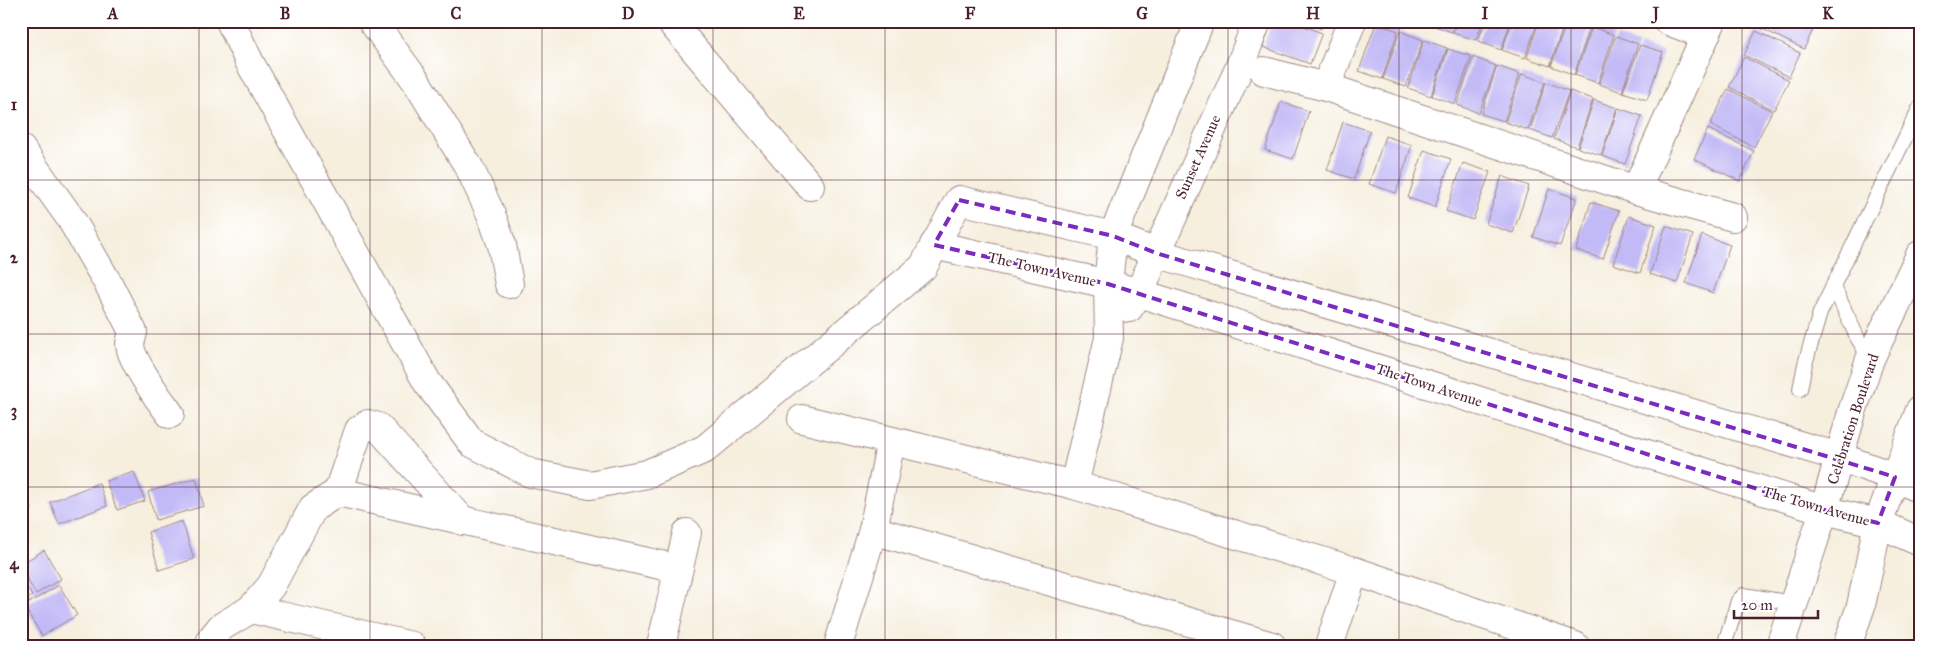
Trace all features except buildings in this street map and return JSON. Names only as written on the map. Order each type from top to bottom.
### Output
[{"type":"street","points":[[230,21],[250,63],[427,382],[472,443],[530,473],[590,485],[647,474],[705,449],[922,267],[959,200],[1113,236],[1156,253],[1839,457],[1895,477],[1920,489]]},
{"type":"street","points":[[372,21],[416,81],[470,169],[491,214],[502,245],[509,284]]},
{"type":"street","points":[[670,21],[810,186]]},
{"type":"street","points":[[1074,485],[1109,338],[1108,284],[1113,236],[1200,21]]},
{"type":"street","name":"Sunset Avenue","points":[[1109,338],[1139,293],[1240,66],[1257,21]]},
{"type":"street","points":[[1326,87],[1352,21]]},
{"type":"street","points":[[1636,190],[1709,28],[1668,21]]},
{"type":"street","points":[[1264,71],[1326,87],[1636,190],[1733,217]]},
{"type":"street","points":[[21,149],[71,219],[109,285],[133,332],[130,345],[142,371],[156,397],[170,414]]},
{"type":"street","name":"The Town Avenue","points":[[934,245],[1108,284],[1139,293],[1824,510],[1878,523],[1920,542]]},
{"type":"street","name":"Celebration Boulevard","points":[[1780,646],[1870,359],[1920,255]]},
{"type":"street","points":[[1851,644],[1878,523],[1920,410]]},
{"type":"street","points":[[802,419],[1074,485],[1354,571],[1529,639],[1575,646]]},
{"type":"street","points":[[210,646],[212,638],[221,627],[251,609],[271,586],[313,508],[338,492],[359,430],[368,424],[378,427],[463,521]]},
{"type":"street","points":[[838,646],[874,530],[891,441]]},
{"type":"street","points":[[338,492],[678,569]]},
{"type":"street","points":[[874,530],[1272,646]]},
{"type":"street","points":[[661,646],[687,533]]},
{"type":"street","points":[[1329,646],[1354,571]]},
{"type":"street","points":[[251,609],[412,646]]},
{"type":"lane","points":[[1800,389],[1805,364],[1820,313],[1920,107]]},
{"type":"lane","points":[[1833,285],[1858,339],[1870,359]]},
{"type":"lane","points":[[1724,646],[1738,601],[1744,595],[1793,603]]},
{"type":"highlighted area","points":[[959,200],[1113,236],[1156,253],[1895,477],[1878,523],[1824,510],[1108,284],[934,245]]}]
